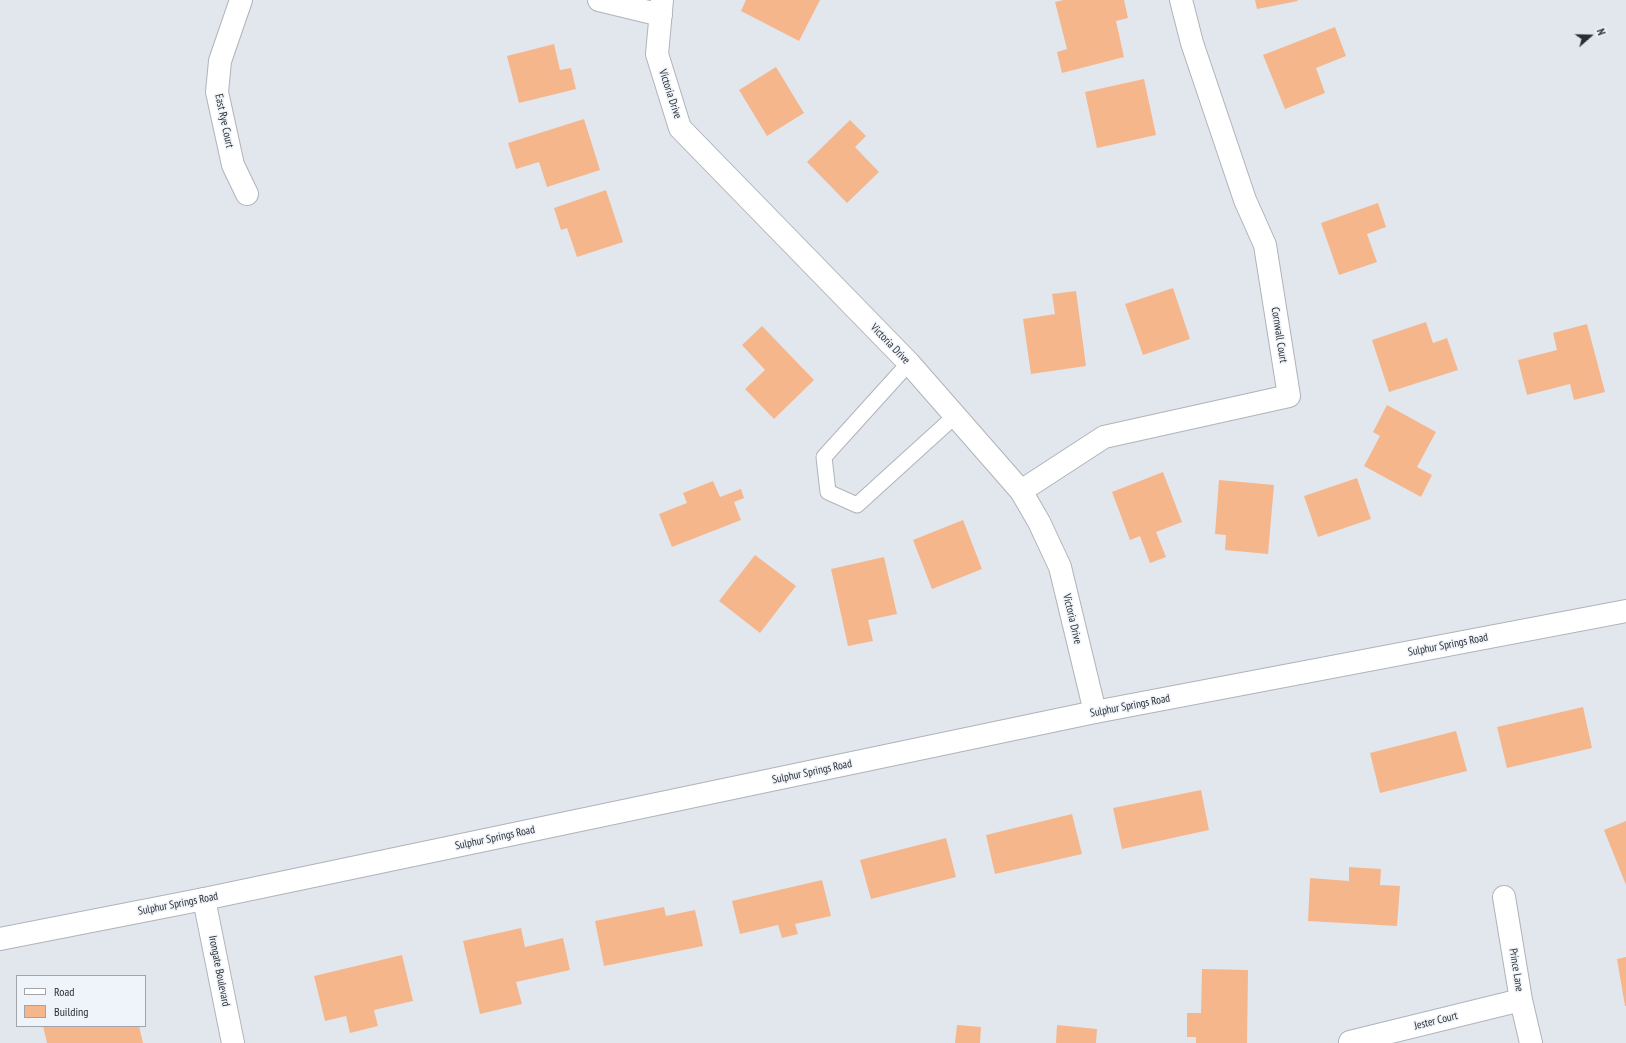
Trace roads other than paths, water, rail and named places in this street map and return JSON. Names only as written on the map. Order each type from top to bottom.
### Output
[{"type":"street","name":"East Rye Court","points":[[241,0],[220,61],[216,92],[233,165],[247,194]]},
{"type":"street","points":[[599,0],[662,8]]},
{"type":"street","name":"Cornwall Court","points":[[1021,491],[1104,437],[1289,396],[1265,245],[1243,192],[1192,43],[1181,0]]},
{"type":"street","name":"Victoria Drive","points":[[662,8],[656,54],[680,128],[909,363],[1021,491],[1039,522],[1060,567],[1095,712]]},
{"type":"street","name":"Sulphur Springs Road","points":[[0,939],[204,899],[1095,712],[1626,611]]},
{"type":"street","name":"Prince Lane","points":[[1504,897],[1521,1000],[1531,1043]]},
{"type":"street","name":"Irongate Boulevard","points":[[204,899],[234,1043]]},
{"type":"street","name":"Jester Court","points":[[1350,1042],[1521,1000]]},
{"type":"lane","points":[[909,363],[824,457],[828,492],[857,505],[955,416]]}]
